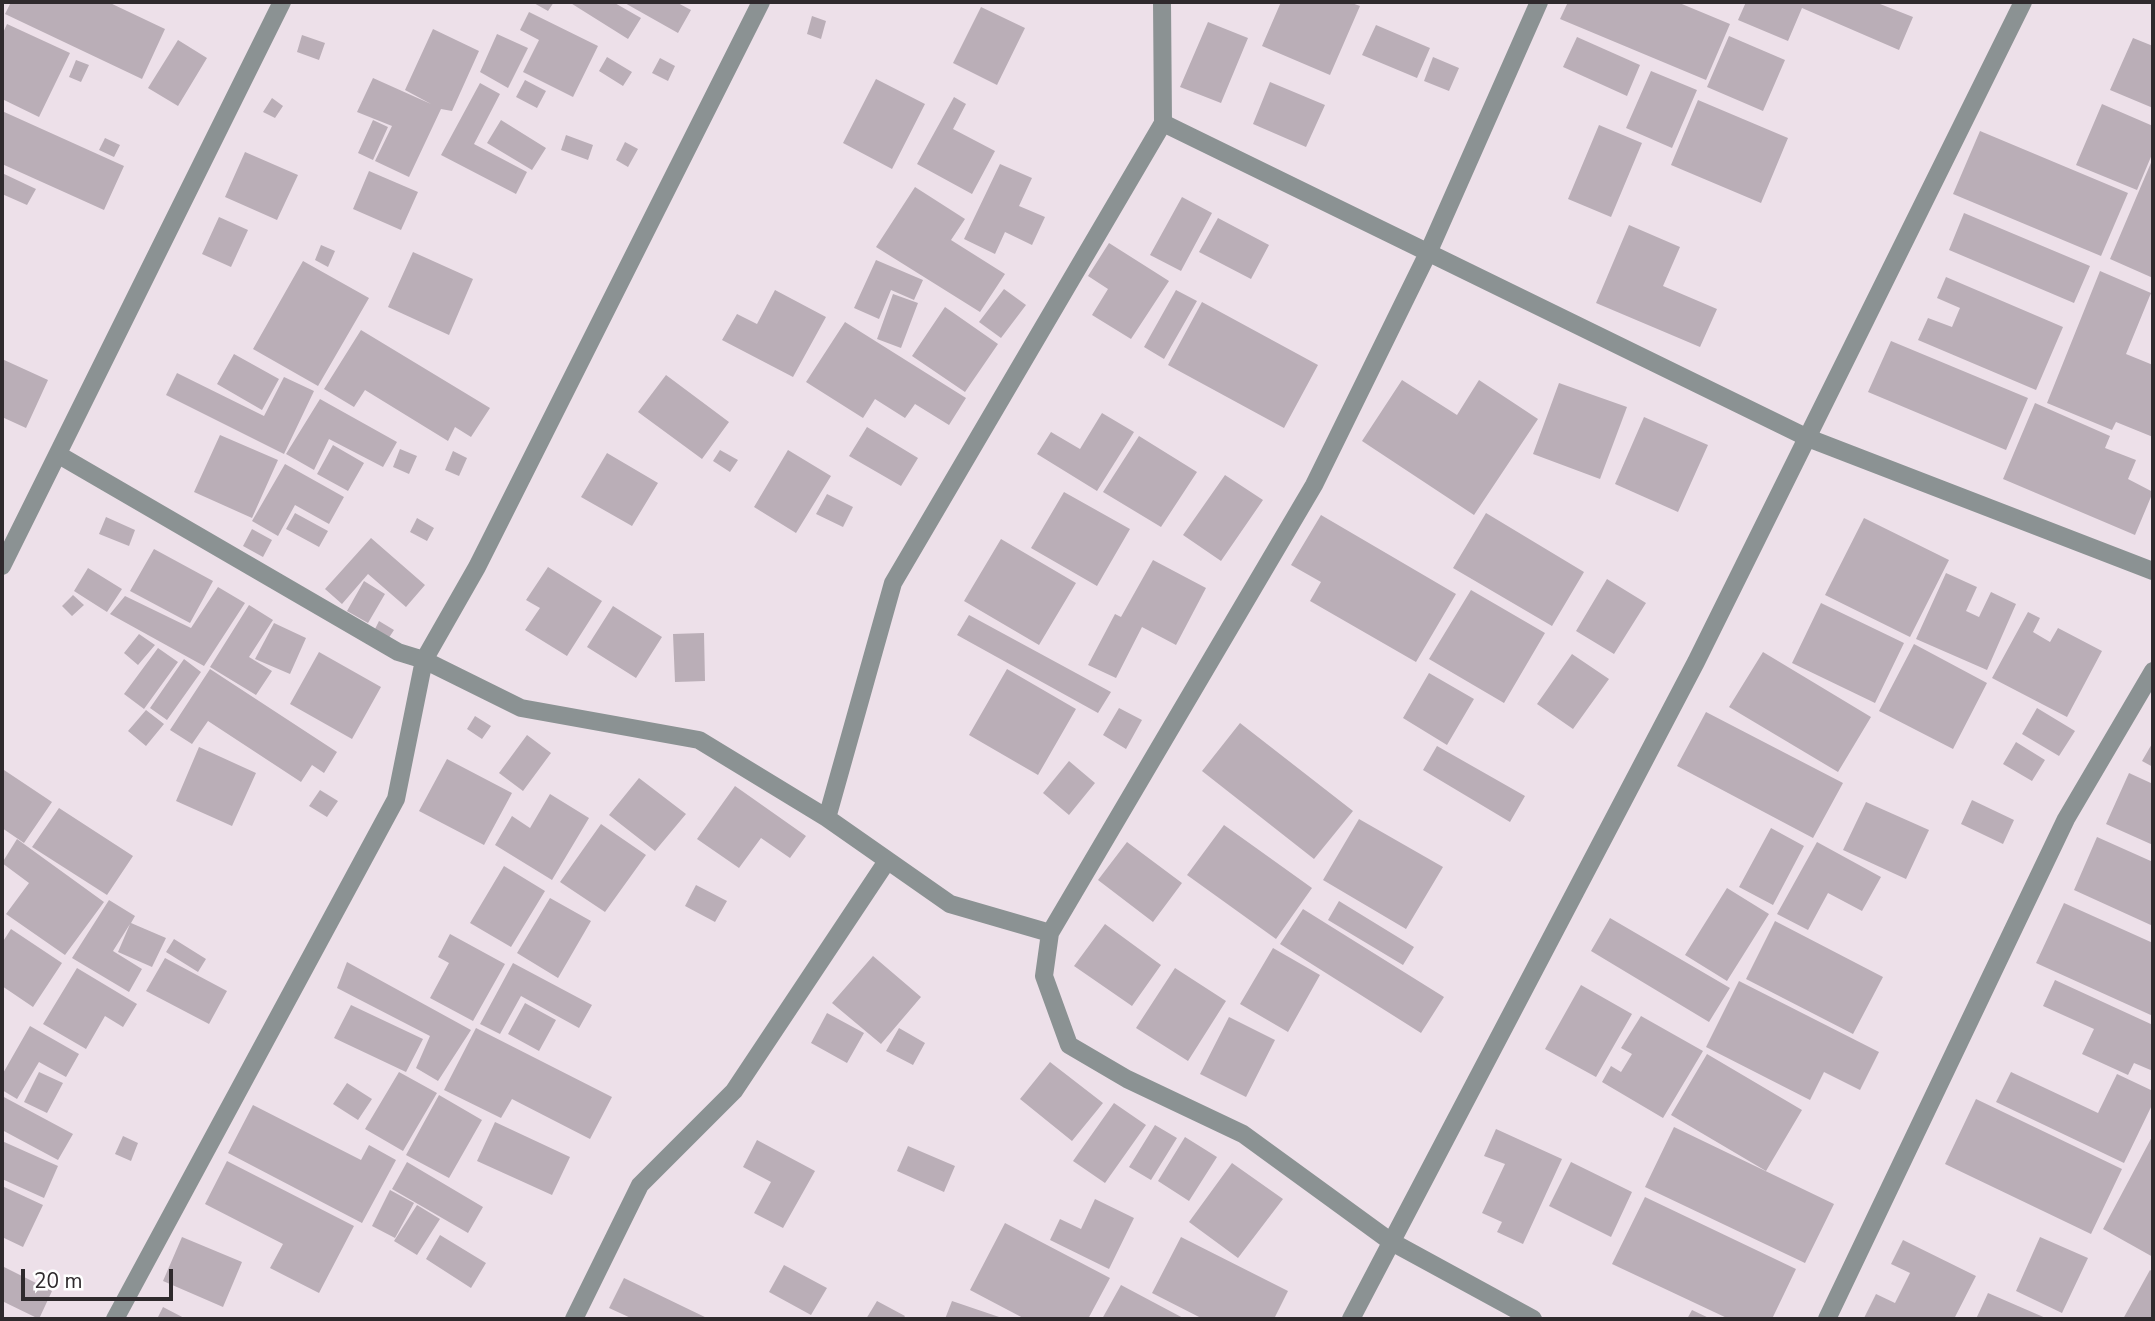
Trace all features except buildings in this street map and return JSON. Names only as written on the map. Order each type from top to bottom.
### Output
[{"type":"street","points":[[2,566],[282,2]]},
{"type":"street","points":[[115,1319],[396,799],[424,660],[477,567],[761,2]]},
{"type":"street","points":[[827,818],[893,583],[1163,123],[1162,2]]},
{"type":"street","points":[[1533,1319],[1390,1241],[1243,1134],[1126,1079],[1069,1045],[1044,976],[1050,933],[1314,485],[1428,253],[1539,2]]},
{"type":"street","points":[[1351,1319],[1696,662],[2022,2]]},
{"type":"street","points":[[1163,123],[1808,438],[2153,571]]},
{"type":"street","points":[[59,455],[398,652],[424,660],[521,708],[699,740],[827,818],[950,904],[1050,933]]},
{"type":"street","points":[[1827,1319],[2066,819],[2153,671]]},
{"type":"street","points":[[574,1319],[640,1185],[734,1091],[887,861]]}]
